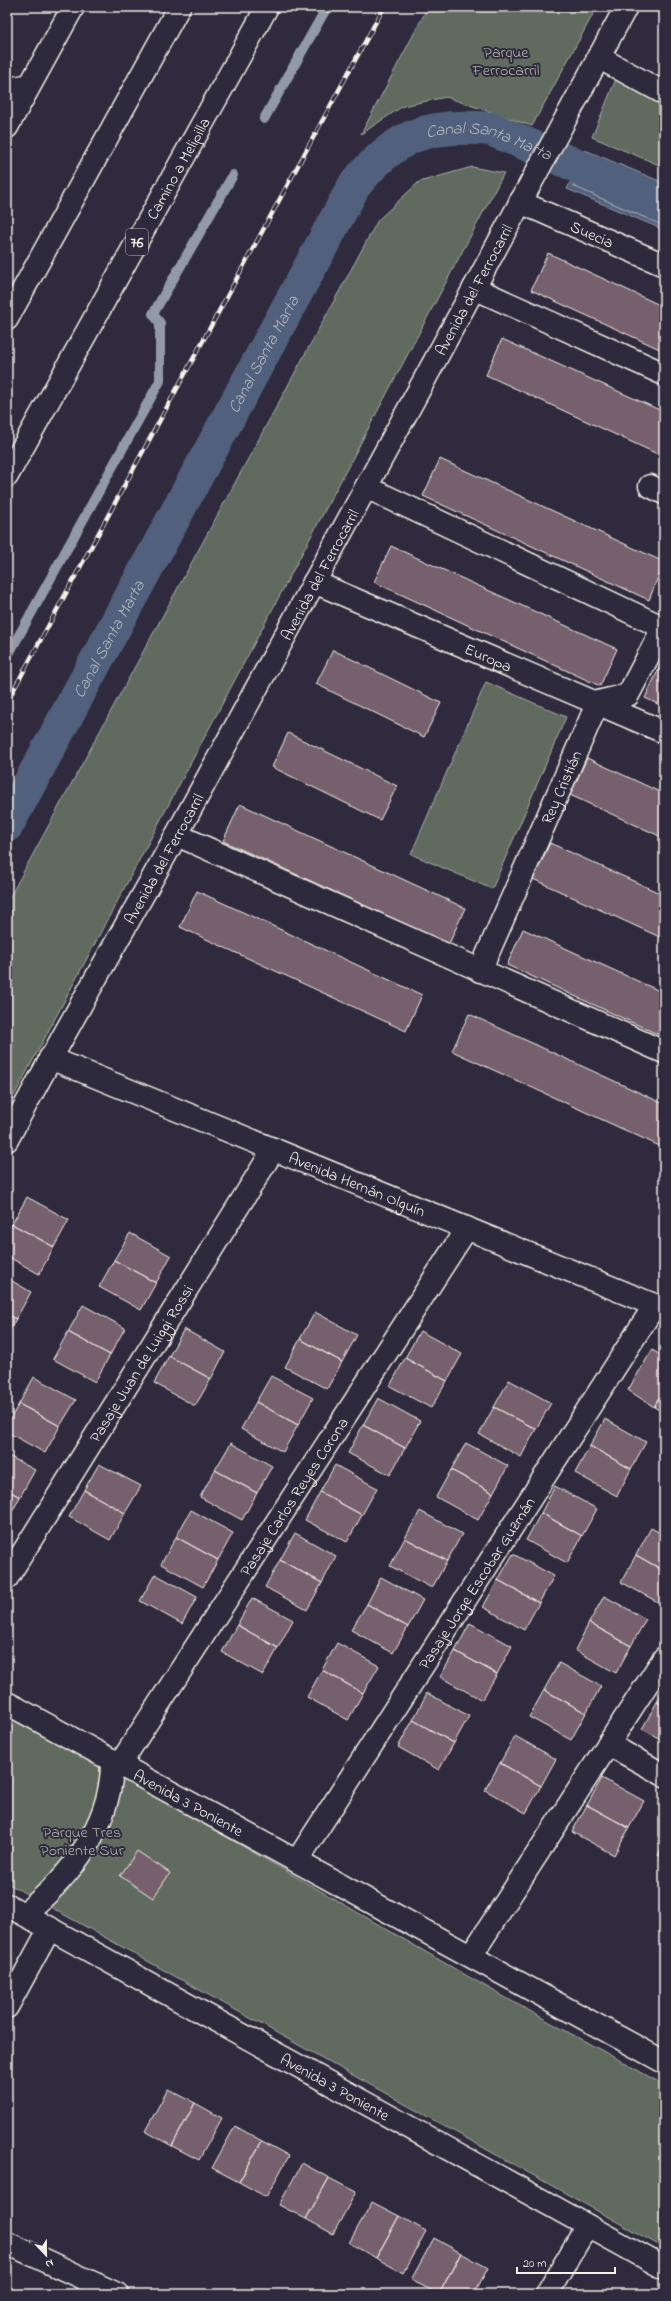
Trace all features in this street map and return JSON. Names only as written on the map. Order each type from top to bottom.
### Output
[{"type":"street","points":[[7,127],[73,7]]},
{"type":"street","points":[[7,319],[179,7]]},
{"type":"street","name":"Camino a Melipilla","points":[[7,476],[267,7]]},
{"type":"street","name":"Avenida del Ferrocarril","points":[[7,1140],[50,1058],[177,835],[626,7]]},
{"type":"street","points":[[598,57],[664,93]]},
{"type":"street","name":"Suecia","points":[[524,195],[664,265]]},
{"type":"street","points":[[474,288],[664,374]]},
{"type":"street","points":[[366,487],[664,627],[628,694],[598,702]]},
{"type":"street","name":"Europa","points":[[314,582],[598,702],[664,732]]},
{"type":"street","name":"Rey Cristián","points":[[480,971],[598,702]]},
{"type":"street","points":[[177,835],[664,1052]]},
{"type":"street","name":"Avenida Hernán Olguín","points":[[50,1058],[659,1307]]},
{"type":"street","name":"Pasaje Juan de Luiggi Rossi","points":[[7,1578],[274,1149]]},
{"type":"street","name":"Pasaje Carlos Reyes Corona","points":[[116,1762],[467,1228]]},
{"type":"street","name":"Pasaje Jorge Escobar Guzmán","points":[[297,1861],[659,1307]]},
{"type":"street","points":[[471,1956],[664,1658]]},
{"type":"street","name":"Avenida 3 Poniente","points":[[7,1703],[664,2062]]},
{"type":"street","points":[[608,1744],[664,1775]]},
{"type":"street","points":[[15,1909],[52,1890],[86,1846],[105,1808],[116,1762]]},
{"type":"street","name":"Avenida 3 Poniente","points":[[15,1909],[664,2268]]},
{"type":"street","points":[[7,2007],[50,1928]]},
{"type":"street","points":[[548,2294],[587,2226]]},
{"type":"street","points":[[7,2243],[117,2294]]},
{"type":"lane","points":[[7,87],[31,83]]},
{"type":"green space","name":"Parque Ferrocarril","points":[[428,7],[597,7],[532,126],[446,97],[403,106],[361,134]]},
{"type":"green space","points":[[616,79],[664,107],[664,167],[592,137]]},
{"type":"green space","points":[[472,167],[504,173],[7,1109],[7,902],[378,220],[419,182]]},
{"type":"green space","points":[[486,682],[566,717],[492,889],[411,854]]},
{"type":"green space","name":"Parque Tres Poniente Sur","points":[[7,1717],[177,1809],[481,1984],[664,2085],[664,2248],[7,1883]]},
{"type":"water","points":[[585,150],[664,183],[664,230],[567,189]]},
{"type":"building","points":[[548,253],[664,307],[664,351],[531,290]]},
{"type":"building","points":[[502,339],[664,412],[664,457],[486,375]]},
{"type":"building","points":[[440,459],[664,562],[649,600],[423,496]]},
{"type":"building","points":[[391,546],[617,649],[600,686],[374,582]]},
{"type":"building","points":[[333,650],[441,703],[424,737],[316,684]]},
{"type":"building","points":[[662,662],[664,663],[664,707],[645,698]]},
{"type":"building","points":[[288,733],[397,786],[380,820],[272,767]]},
{"type":"building","points":[[587,758],[664,794],[664,838],[570,795]]},
{"type":"building","points":[[240,804],[465,908],[449,944],[223,841]]},
{"type":"building","points":[[550,843],[664,895],[664,939],[533,879]]},
{"type":"building","points":[[197,891],[422,995],[406,1031],[180,927]]},
{"type":"building","points":[[523,929],[664,993],[664,1037],[507,965]]},
{"type":"building","points":[[469,1014],[664,1104],[664,1148],[452,1051]]},
{"type":"building","points":[[27,1197],[69,1220],[54,1247],[12,1224]]},
{"type":"building","points":[[12,1224],[54,1247],[39,1274],[7,1256],[7,1233]]},
{"type":"building","points":[[130,1233],[171,1256],[156,1283],[114,1260]]},
{"type":"building","points":[[114,1260],[156,1283],[141,1310],[99,1287]]},
{"type":"building","points":[[7,1278],[31,1292],[16,1319],[7,1314]]},
{"type":"building","points":[[83,1305],[125,1328],[110,1355],[68,1332]]},
{"type":"building","points":[[315,1312],[357,1335],[342,1362],[300,1339]]},
{"type":"building","points":[[7,1314],[16,1319],[7,1334]]},
{"type":"building","points":[[184,1329],[225,1352],[211,1379],[169,1356]]},
{"type":"building","points":[[420,1331],[462,1354],[447,1381],[405,1358]]},
{"type":"building","points":[[68,1332],[110,1355],[95,1382],[53,1359]]},
{"type":"building","points":[[300,1339],[342,1362],[327,1389],[285,1367]]},
{"type":"building","points":[[652,1350],[664,1357],[664,1390],[654,1407],[628,1390]]},
{"type":"building","points":[[169,1356],[211,1379],[195,1406],[154,1383]]},
{"type":"building","points":[[405,1358],[447,1381],[431,1408],[390,1386]]},
{"type":"building","points":[[271,1376],[313,1398],[298,1425],[256,1402]]},
{"type":"building","points":[[34,1377],[76,1400],[60,1426],[19,1404]]},
{"type":"building","points":[[509,1380],[551,1403],[536,1429],[494,1407]]},
{"type":"building","points":[[664,1390],[664,1413],[654,1407]]},
{"type":"building","points":[[378,1398],[420,1421],[405,1448],[363,1425]]},
{"type":"building","points":[[256,1402],[298,1425],[283,1452],[241,1429]]},
{"type":"building","points":[[19,1404],[60,1426],[45,1453],[7,1432],[7,1424]]},
{"type":"building","points":[[494,1407],[536,1429],[521,1457],[479,1434]]},
{"type":"building","points":[[605,1419],[646,1442],[631,1469],[590,1446]]},
{"type":"building","points":[[363,1425],[405,1448],[390,1475],[348,1453]]},
{"type":"building","points":[[231,1443],[272,1466],[257,1493],[215,1470]]},
{"type":"building","points":[[466,1443],[508,1466],[493,1493],[451,1470]]},
{"type":"building","points":[[590,1446],[631,1469],[617,1496],[575,1473]]},
{"type":"building","points":[[7,1455],[35,1470],[20,1497],[7,1490]]},
{"type":"building","points":[[99,1464],[141,1486],[125,1513],[84,1490]]},
{"type":"building","points":[[335,1465],[377,1488],[362,1515],[320,1492]]},
{"type":"building","points":[[215,1470],[257,1493],[242,1520],[200,1497]]},
{"type":"building","points":[[451,1470],[493,1493],[478,1520],[436,1497]]},
{"type":"building","points":[[555,1486],[597,1509],[582,1536],[541,1513]]},
{"type":"building","points":[[7,1490],[20,1497],[7,1521]]},
{"type":"building","points":[[84,1490],[125,1513],[110,1540],[69,1517]]},
{"type":"building","points":[[320,1492],[362,1515],[347,1542],[305,1520]]},
{"type":"building","points":[[191,1510],[233,1533],[218,1560],[176,1537]]},
{"type":"building","points":[[420,1511],[462,1534],[447,1561],[405,1538]]},
{"type":"building","points":[[541,1513],[582,1536],[567,1563],[526,1540]]},
{"type":"building","points":[[651,1528],[664,1535],[664,1571],[636,1555]]},
{"type":"building","points":[[295,1533],[336,1556],[322,1583],[280,1560]]},
{"type":"building","points":[[176,1537],[218,1560],[203,1587],[161,1564]]},
{"type":"building","points":[[405,1538],[447,1561],[432,1588],[390,1566]]},
{"type":"building","points":[[513,1554],[554,1576],[539,1603],[498,1580]]},
{"type":"building","points":[[636,1555],[664,1571],[663,1605],[621,1582]]},
{"type":"building","points":[[280,1560],[322,1583],[307,1610],[265,1587]]},
{"type":"building","points":[[155,1574],[197,1597],[182,1624],[140,1601]]},
{"type":"building","points":[[381,1577],[423,1600],[408,1627],[367,1604]]},
{"type":"building","points":[[498,1580],[539,1603],[524,1630],[483,1607]]},
{"type":"building","points":[[604,1596],[646,1619],[631,1646],[589,1623]]},
{"type":"building","points":[[252,1598],[293,1620],[278,1648],[237,1625]]},
{"type":"building","points":[[367,1604],[408,1627],[393,1653],[351,1630]]},
{"type":"building","points":[[470,1623],[512,1646],[497,1674],[455,1651]]},
{"type":"building","points":[[589,1623],[631,1646],[616,1673],[575,1650]]},
{"type":"building","points":[[237,1625],[278,1648],[263,1675],[222,1652]]},
{"type":"building","points":[[337,1643],[379,1666],[363,1693],[322,1670]]},
{"type":"building","points":[[455,1651],[497,1674],[482,1700],[440,1677]]},
{"type":"building","points":[[559,1663],[601,1686],[586,1713],[544,1690]]},
{"type":"building","points":[[322,1670],[363,1693],[348,1720],[307,1697]]},
{"type":"building","points":[[664,1689],[664,1706],[657,1702]]},
{"type":"building","points":[[544,1690],[586,1713],[571,1740],[529,1717]]},
{"type":"building","points":[[427,1693],[469,1716],[454,1743],[413,1720]]},
{"type":"building","points":[[657,1702],[664,1706],[664,1741],[642,1729]]},
{"type":"building","points":[[413,1720],[454,1743],[439,1770],[398,1747]]},
{"type":"building","points":[[515,1736],[556,1759],[541,1786],[500,1763]]},
{"type":"building","points":[[500,1763],[541,1786],[526,1813],[485,1790]]},
{"type":"building","points":[[602,1778],[644,1801],[629,1828],[587,1805]]},
{"type":"building","points":[[587,1805],[629,1828],[614,1855],[572,1832]]},
{"type":"building","points":[[664,1845],[664,1859],[658,1855]]},
{"type":"building","points":[[137,1851],[170,1873],[153,1898],[120,1876]]},
{"type":"building","points":[[168,2089],[195,2103],[172,2146],[145,2131]]},
{"type":"building","points":[[195,2103],[222,2118],[199,2160],[172,2146]]},
{"type":"building","points":[[235,2126],[262,2141],[239,2182],[212,2168]]},
{"type":"building","points":[[262,2141],[289,2156],[266,2197],[239,2182]]},
{"type":"building","points":[[302,2163],[329,2178],[306,2219],[279,2205]]},
{"type":"building","points":[[329,2178],[356,2192],[333,2234],[306,2219]]},
{"type":"building","points":[[372,2202],[399,2216],[376,2258],[349,2243]]},
{"type":"building","points":[[399,2216],[426,2231],[403,2273],[376,2258]]},
{"type":"building","points":[[434,2238],[461,2253],[439,2294],[411,2280]]},
{"type":"building","points":[[461,2253],[488,2268],[474,2294],[439,2294]]},
{"type":"waterway","points":[[264,119],[327,7]]},
{"type":"waterway","name":"Canal Santa Marta","points":[[7,825],[354,186],[369,169],[398,144],[414,136],[430,131],[448,128],[491,129],[664,203]]},
{"type":"waterway","points":[[7,657],[160,381],[160,323],[153,314],[233,175]]},
{"type":"railway","points":[[7,702],[384,7]]}]
